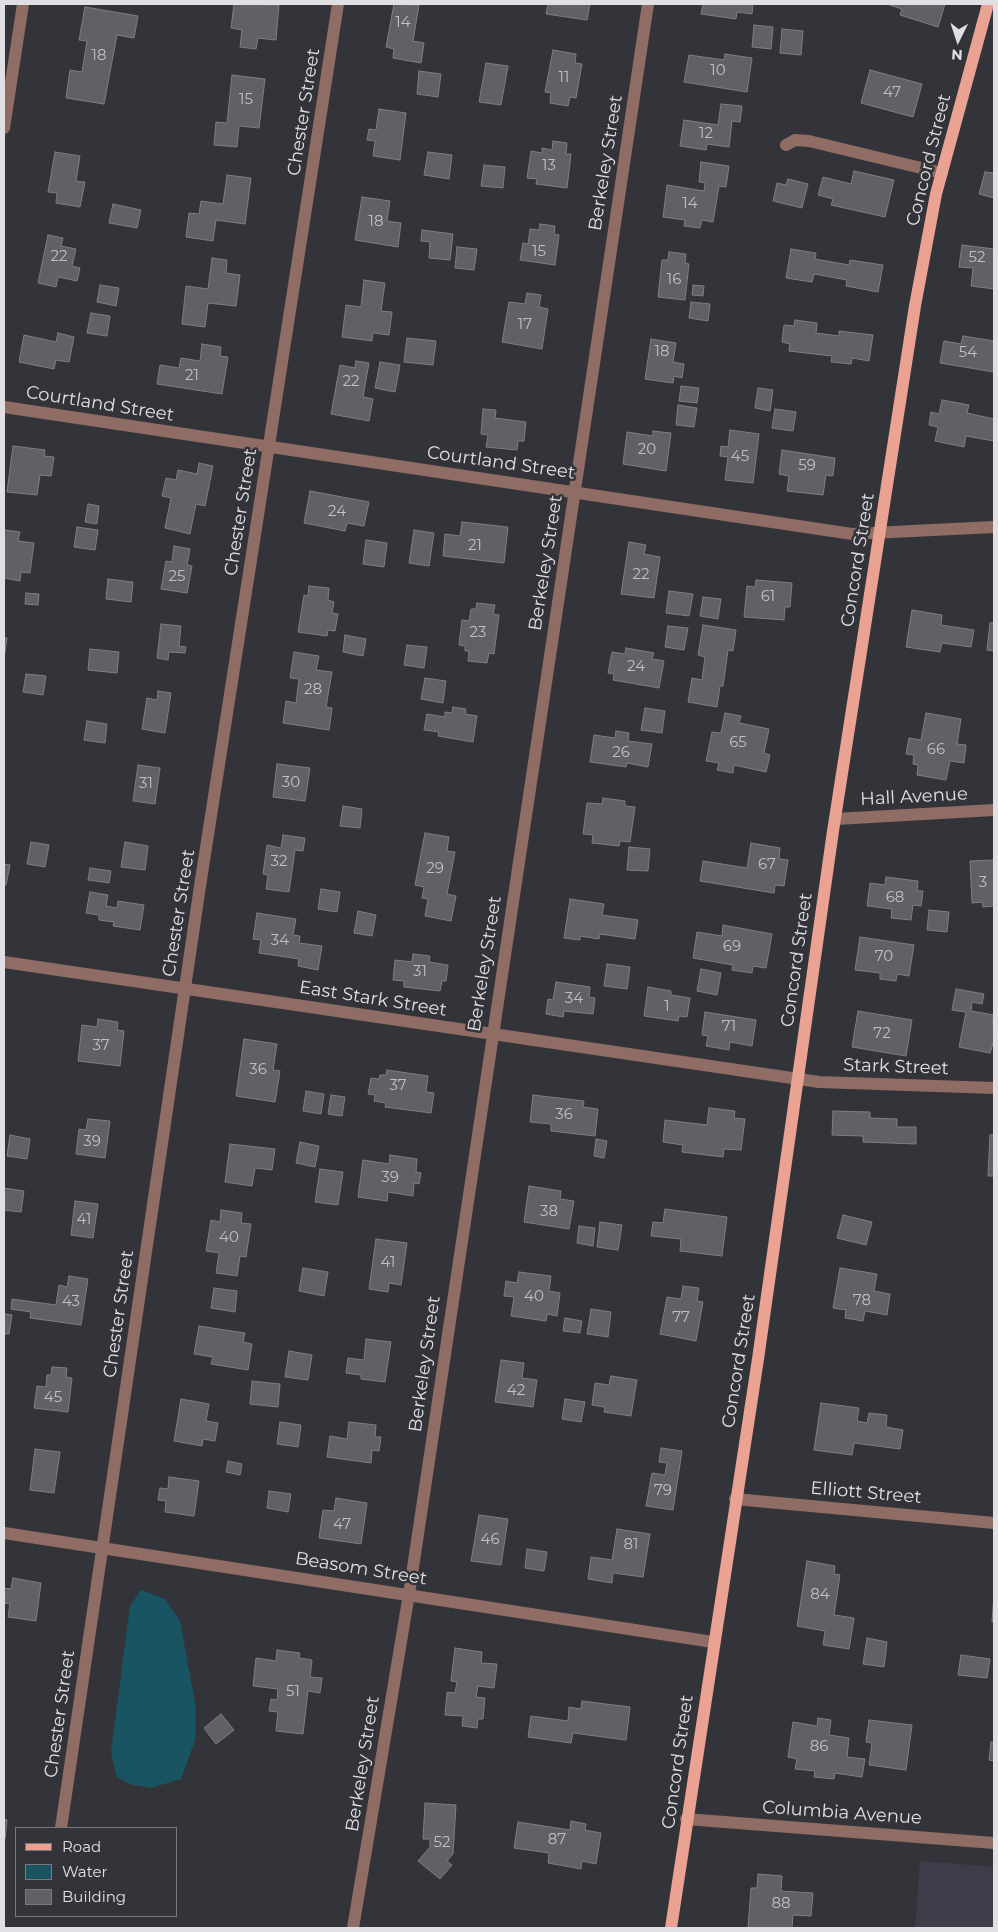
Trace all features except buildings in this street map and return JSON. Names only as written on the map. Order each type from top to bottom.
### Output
[{"type":"main road","name":"Concord Street","points":[[671,1928],[836,819],[926,239],[942,173],[989,11]]},
{"type":"street","points":[[4,128],[23,4]]},
{"type":"street","name":"Chester Street","points":[[61,1827],[185,989],[338,4]]},
{"type":"street","name":"Berkeley Street","points":[[354,1928],[409,1594],[648,4]]},
{"type":"street","points":[[786,145],[796,140],[809,141],[942,173]]},
{"type":"street","name":"Courtland Street","points":[[4,407],[852,534],[994,527]]},
{"type":"street","name":"Hall Avenue","points":[[836,819],[994,810]]},
{"type":"street","name":"East Stark Street","points":[[4,962],[797,1079]]},
{"type":"street","name":"Stark Street","points":[[797,1079],[819,1082],[994,1088]]},
{"type":"street","name":"Elliott Street","points":[[735,1499],[994,1523]]},
{"type":"street","name":"Beasom Street","points":[[4,1533],[713,1642]]},
{"type":"street","name":"Columbia Avenue","points":[[686,1819],[994,1843]]},
{"type":"shaded area","points":[[920,1861],[994,1867],[994,1928],[915,1928]]},
{"type":"water","points":[[141,1590],[165,1599],[180,1621],[196,1708],[195,1740],[181,1779],[151,1788],[129,1784],[116,1776],[111,1752],[130,1606]]}]
